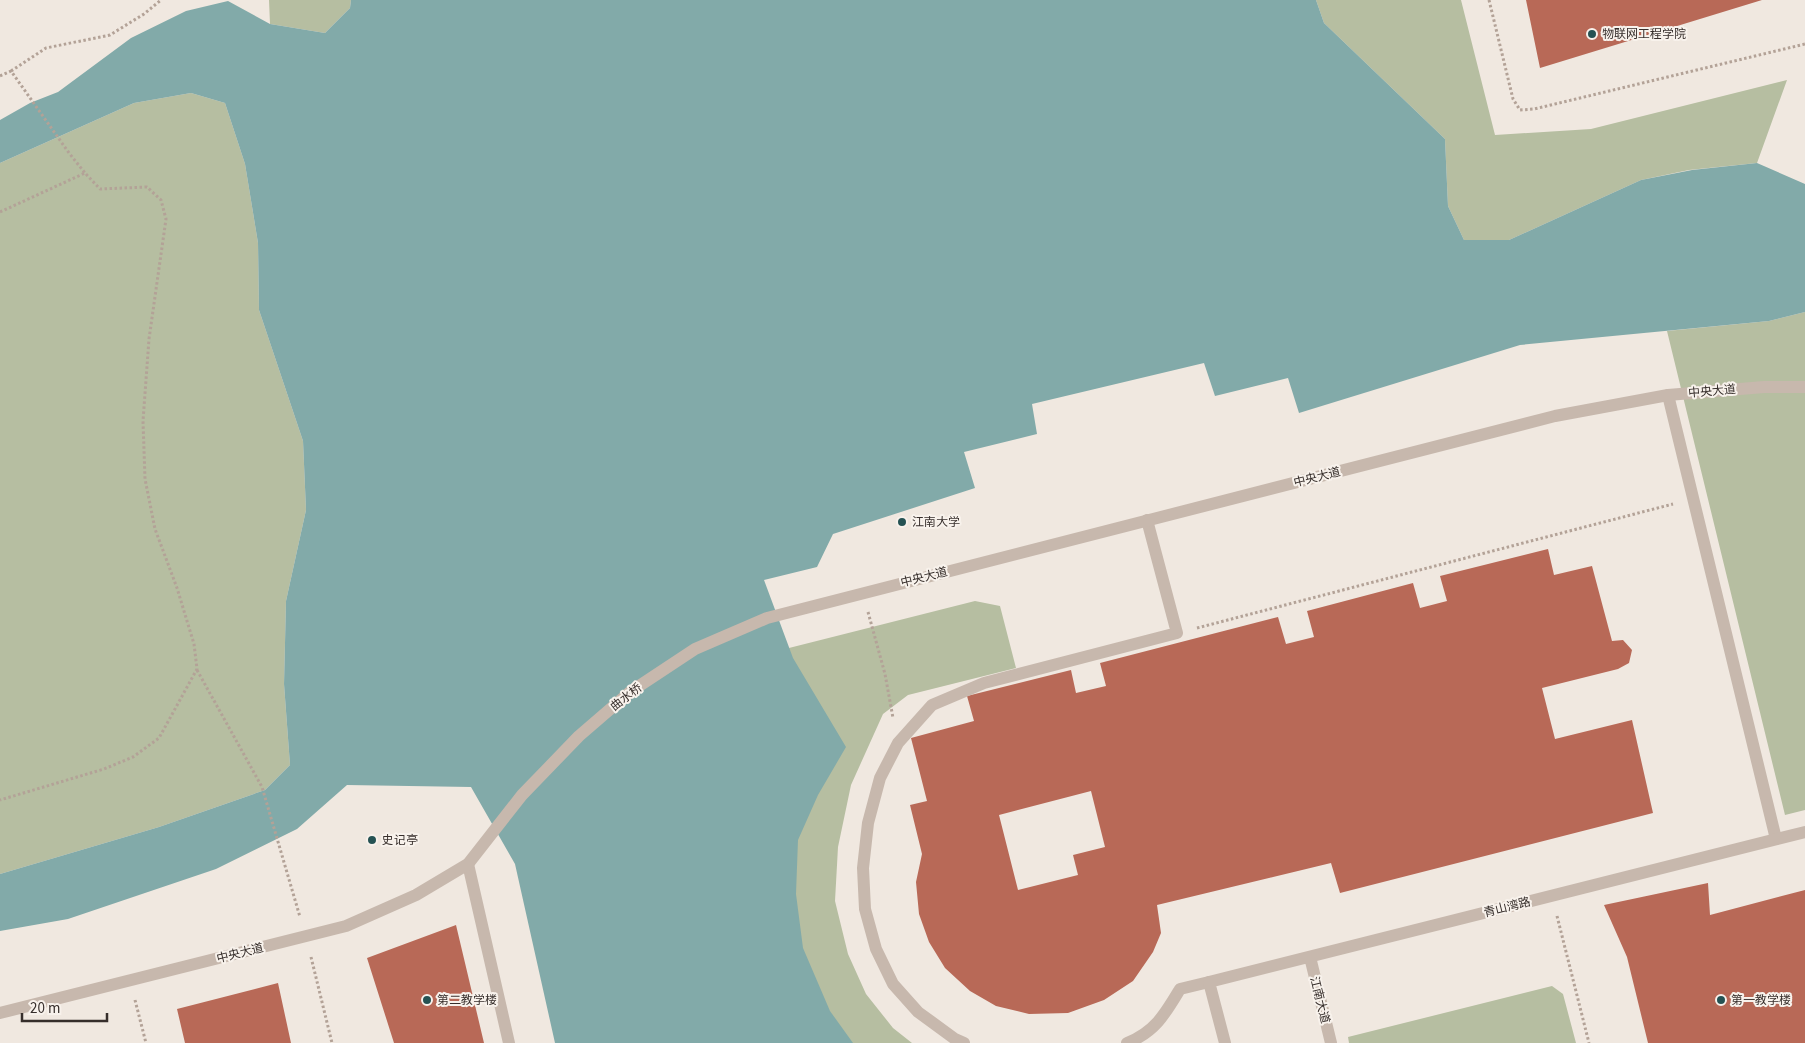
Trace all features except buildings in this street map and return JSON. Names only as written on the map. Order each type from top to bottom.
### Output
[{"type":"street","name":"中央大道","points":[[834,600],[1555,416],[1668,395],[1764,387],[1805,387]]},
{"type":"street","points":[[1668,395],[1776,839]]},
{"type":"street","points":[[964,1043],[955,1039],[918,1012],[893,984],[876,949],[865,909],[863,868],[868,823],[880,778],[898,742],[932,705],[984,683],[1177,633],[1147,520]]},
{"type":"street","name":"曲水桥","points":[[468,864],[522,795],[579,736],[630,692],[695,649],[767,618],[834,600]]},
{"type":"street","name":"青山湾路","points":[[1127,1043],[1138,1039],[1162,1020],[1180,989],[1805,832]]},
{"type":"street","name":"中央大道","points":[[0,1013],[346,926],[416,895],[468,864]]},
{"type":"street","points":[[468,864],[510,1043]]},
{"type":"street","name":"江南大道","points":[[1310,957],[1331,1043]]},
{"type":"street","points":[[1209,982],[1225,1043]]},
{"type":"path","points":[[0,76],[46,48],[110,35],[144,14],[161,0]]},
{"type":"path","points":[[1489,0],[1513,98],[1520,110],[1534,109],[1805,44]]},
{"type":"path","points":[[11,70],[69,153],[100,189],[147,186],[161,200],[166,218],[149,339],[143,421],[145,480],[155,529],[177,588],[194,644],[197,670],[262,787],[306,937],[332,1043]]},
{"type":"path","points":[[0,212],[85,173]]},
{"type":"path","points":[[1177,633],[1692,499]]},
{"type":"path","points":[[863,592],[885,674],[898,742]]},
{"type":"path","points":[[0,800],[104,769],[133,757],[159,738],[197,670]]},
{"type":"path","points":[[1552,896],[1589,1043]]},
{"type":"path","points":[[130,980],[146,1043]]},
{"type":"green space","points":[[269,0],[351,0],[350,8],[325,33],[270,24]]},
{"type":"green space","points":[[1316,0],[1461,0],[1495,135],[1591,129],[1787,80],[1757,163],[1689,170],[1641,180],[1509,240],[1464,240],[1448,206],[1445,139],[1324,23]]},
{"type":"green space","points":[[191,93],[225,103],[245,164],[258,243],[259,310],[303,441],[306,510],[286,601],[284,684],[290,765],[265,790],[159,827],[0,874],[0,163],[134,103]]},
{"type":"green space","points":[[1805,312],[1805,810],[1785,815],[1667,331],[1769,321]]},
{"type":"green space","points":[[975,601],[1000,606],[1016,668],[908,695],[883,714],[851,785],[838,847],[835,901],[848,954],[866,994],[893,1028],[912,1043],[850,1043],[808,978],[790,915],[785,649]]},
{"type":"green space","points":[[1552,986],[1563,994],[1576,1043],[1349,1043],[1348,1037]]},
{"type":"water","points":[[351,0],[1316,0],[1324,23],[1445,139],[1448,206],[1464,240],[1509,240],[1641,180],[1692,170],[1757,163],[1805,184],[1805,312],[1769,321],[1520,345],[1299,413],[1288,378],[1215,396],[1204,363],[1032,404],[1037,434],[964,452],[975,488],[833,534],[817,567],[764,580],[793,658],[846,747],[818,795],[798,840],[796,894],[803,948],[830,1011],[853,1043],[555,1043],[515,864],[471,787],[347,785],[297,829],[216,869],[68,919],[0,931],[0,874],[159,827],[265,790],[290,765],[284,684],[286,601],[306,510],[303,441],[259,310],[258,243],[245,164],[225,103],[191,93],[134,103],[0,163],[0,120],[30,103],[58,92],[131,38],[186,11],[228,1],[270,24],[325,33],[350,8]]},
{"type":"place","name":"物联网工程学院","points":[[1592,34]]},
{"type":"place","name":"江南大学","points":[[902,522]]},
{"type":"place","name":"史记亭","points":[[372,840]]},
{"type":"place","name":"第二教学楼","points":[[427,1000]]},
{"type":"place","name":"第一教学楼","points":[[1721,1000]]}]
